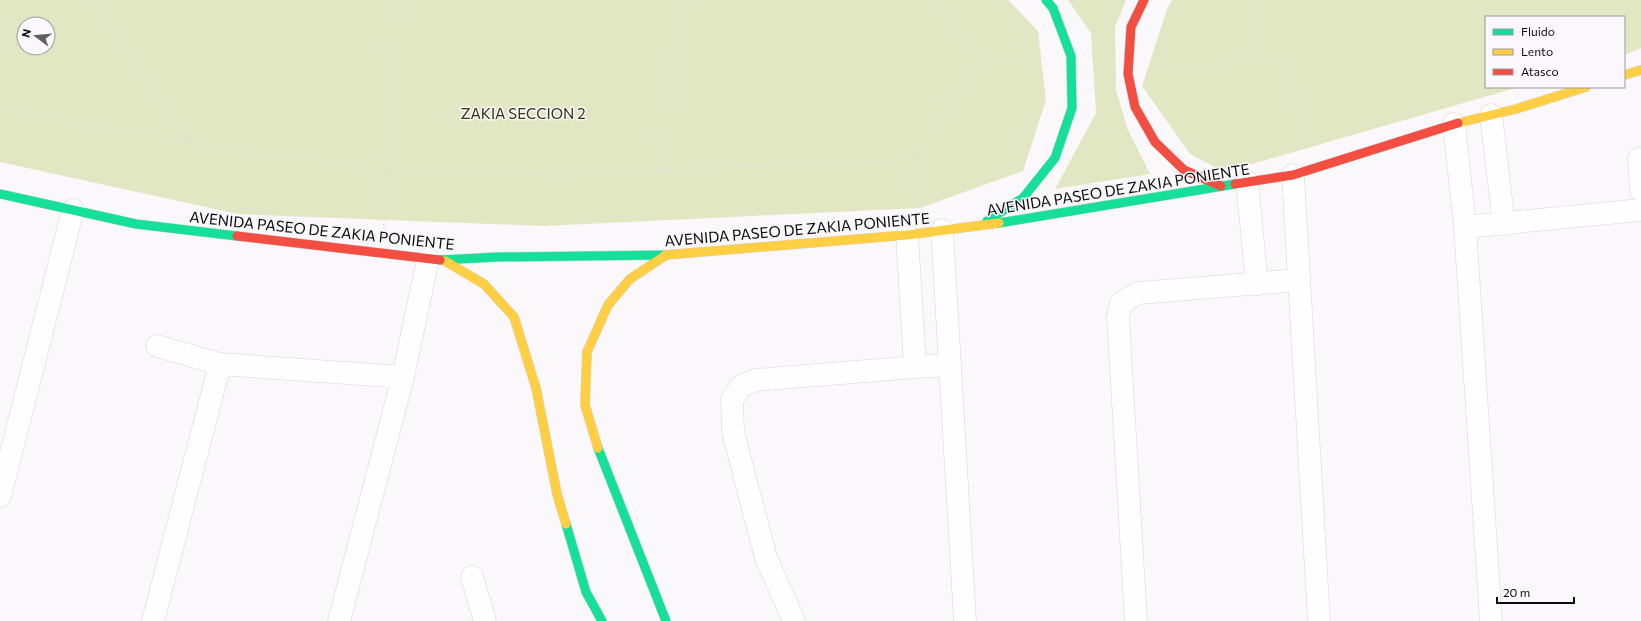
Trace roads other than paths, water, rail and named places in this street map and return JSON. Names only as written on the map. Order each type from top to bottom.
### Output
[{"type":"street","points":[[979,226],[1023,198],[1055,158],[1072,108],[1071,56],[1053,8],[1046,0]]},
{"type":"street","points":[[1144,0],[1131,27],[1128,74],[1135,107],[1155,142],[1184,170],[1221,186]]},
{"type":"street","points":[[1625,75],[1641,70]]},
{"type":"street","name":"AVENIDA PASEO DE ZAKIA PONIENTE","points":[[0,194],[136,224],[436,260],[498,257],[666,255],[907,234],[979,226],[1293,174],[1454,124],[1516,109],[1583,88]]},
{"type":"street","points":[[1491,115],[1504,224]]},
{"type":"street","points":[[1454,124],[1465,227],[1491,621]]},
{"type":"street","points":[[1639,159],[1641,190]]},
{"type":"street","points":[[1293,174],[1319,621]]},
{"type":"street","points":[[1247,182],[1257,284]]},
{"type":"street","points":[[0,496],[73,210]]},
{"type":"street","points":[[1465,227],[1641,210]]},
{"type":"street","points":[[942,230],[965,621]]},
{"type":"street","points":[[907,234],[915,367]]},
{"type":"street","points":[[666,255],[630,279],[608,305],[587,352],[585,405],[599,452],[666,621]]},
{"type":"street","points":[[339,621],[436,260],[484,284],[514,317],[536,388],[557,494],[586,592],[602,621]]},
{"type":"street","points":[[1136,621],[1118,316],[1121,303],[1138,293],[1299,280]]},
{"type":"street","points":[[157,346],[220,364],[404,377]]},
{"type":"street","points":[[153,621],[220,364]]},
{"type":"street","points":[[794,621],[766,558],[733,432],[732,400],[741,386],[756,380],[950,365]]},
{"type":"street","points":[[472,577],[485,621]]},
{"type":"park label","name":"ZAKIA SECCION 2","points":[[523,113]]}]
